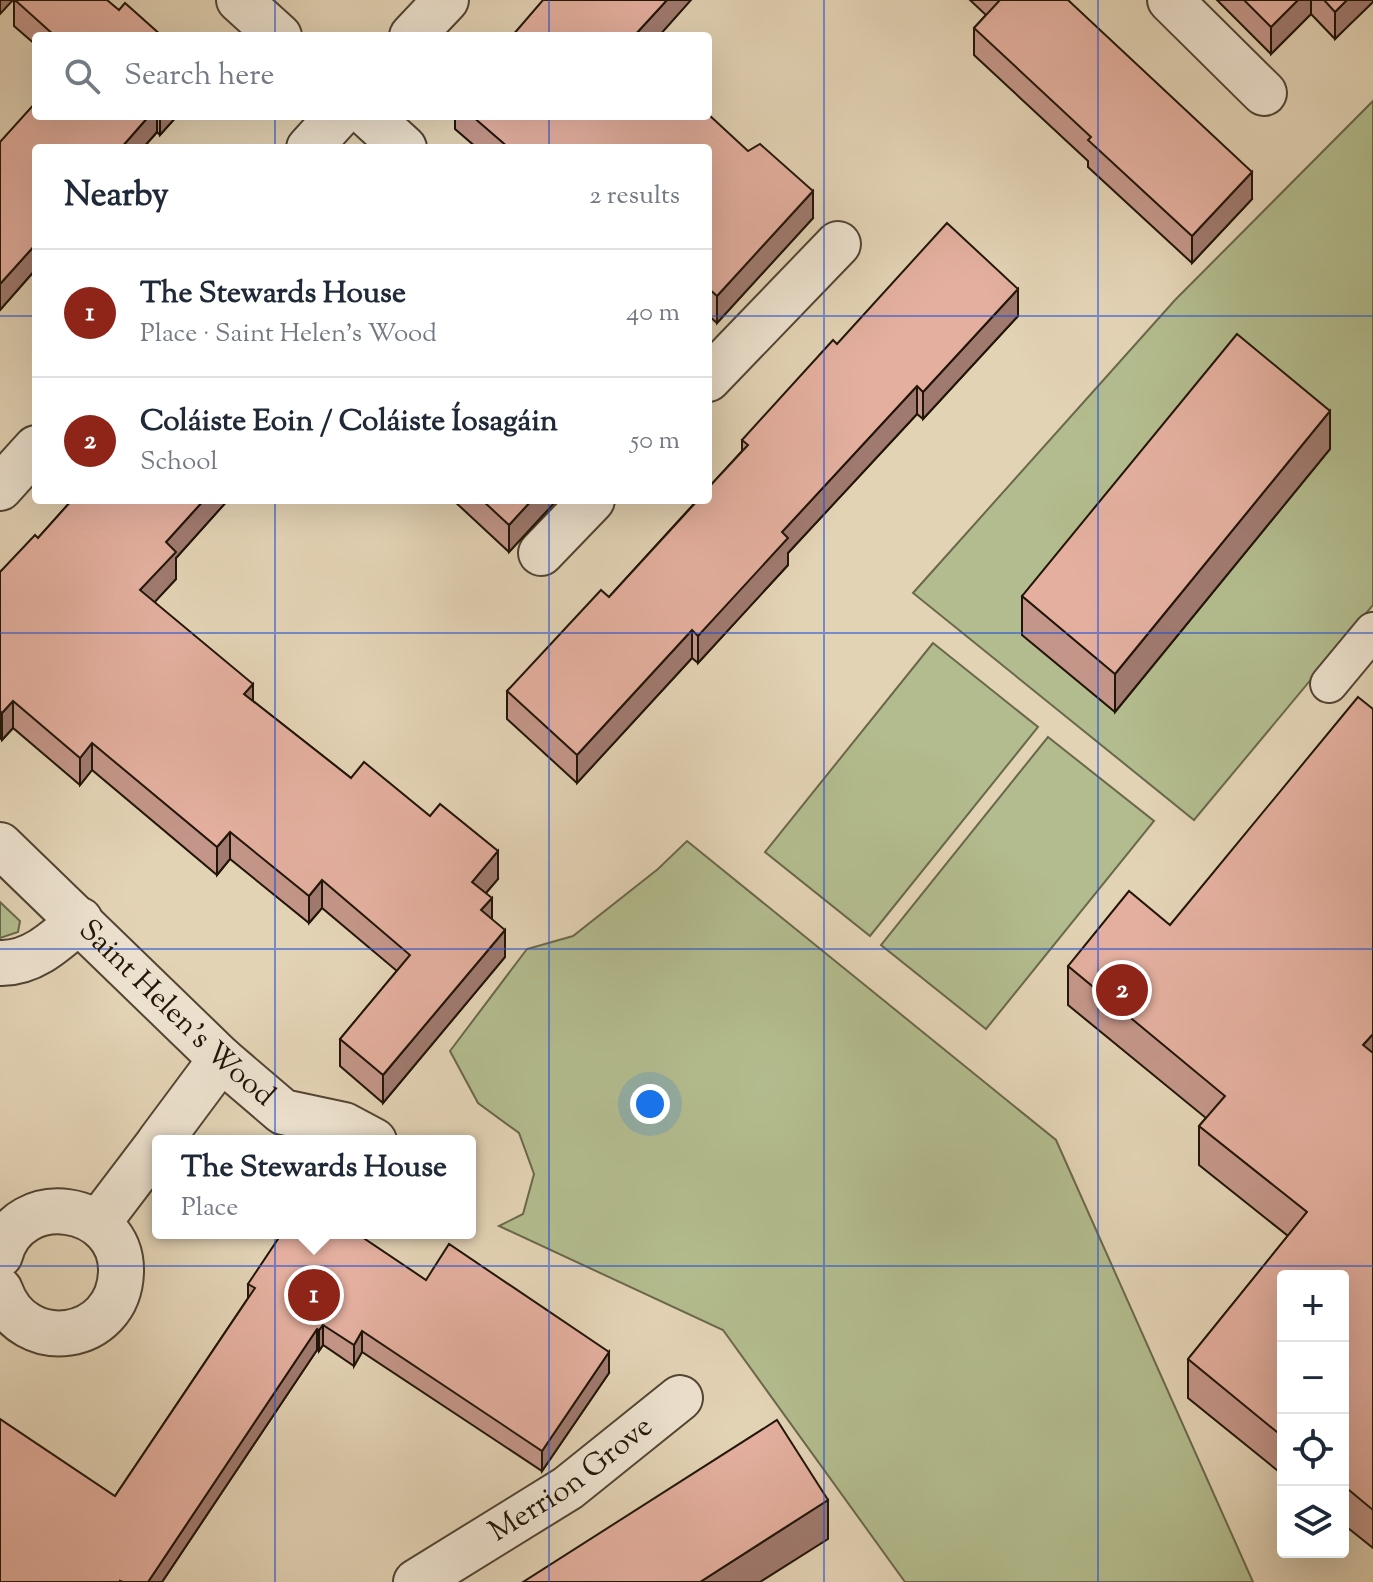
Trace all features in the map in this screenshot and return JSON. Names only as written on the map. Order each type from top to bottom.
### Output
[{"type":"street","points":[[239,0],[275,32]]},
{"type":"street","points":[[416,32],[446,0]]},
{"type":"street","points":[[1170,0],[1264,93]]},
{"type":"street","points":[[313,144],[334,120]]},
{"type":"street","points":[[373,120],[400,144]]},
{"type":"street","points":[[712,375],[838,244]]},
{"type":"street","points":[[0,488],[32,452]]},
{"type":"street","points":[[541,553],[588,504]]},
{"type":"street","name":"Saint Helen's Wood","points":[[0,845],[221,1059],[283,1112],[344,1125],[363,1135]]},
{"type":"street","points":[[0,963],[17,964],[51,946],[80,920]]},
{"type":"street","points":[[164,1135],[221,1059]]},
{"type":"street","points":[[98,1223],[152,1151]]},
{"type":"street","points":[[0,1255],[16,1227],[34,1215],[58,1210],[79,1214],[98,1223],[112,1239],[121,1271],[118,1292],[108,1311],[91,1326],[71,1334],[51,1334],[30,1327],[18,1319],[4,1302],[0,1290]]},
{"type":"street","name":"Merrion Grove","points":[[416,1582],[568,1488],[680,1398]]},
{"type":"lane","points":[[1329,684],[1373,631]]},
{"type":"green space","points":[[1373,101],[1373,605],[1194,820],[913,593],[1175,300]]},
{"type":"green space","points":[[933,643],[1038,727],[870,936],[765,852]]},
{"type":"green space","points":[[1048,737],[1154,821],[986,1029],[881,945]]},
{"type":"green space","points":[[687,841],[1056,1140],[1253,1582],[905,1582],[723,1330],[499,1226],[523,1214],[534,1174],[519,1133],[478,1103],[450,1051],[527,949],[573,936],[658,869]]},
{"type":"green space","points":[[0,902],[20,921],[18,932],[0,938]]},
{"type":"building","points":[[15,0],[107,0],[119,10],[125,3],[158,32],[51,32]]},
{"type":"building","points":[[543,0],[667,0],[638,32],[515,32]]},
{"type":"building","points":[[1000,0],[1068,0],[1252,172],[1192,236],[974,28]]},
{"type":"building","points":[[1244,0],[1298,0],[1271,27]]},
{"type":"building","points":[[1324,0],[1347,0],[1335,12]]},
{"type":"building","points":[[32,106],[32,120],[146,120],[124,144],[32,144],[32,248],[0,284],[0,142]]},
{"type":"building","points":[[712,118],[748,151],[760,144],[813,191],[717,296],[712,292],[712,144],[504,144],[477,120]]},
{"type":"building","points":[[947,223],[1018,289],[923,392],[917,386],[782,532],[788,538],[698,636],[692,630],[577,755],[507,691],[601,590],[609,597],[694,504],[712,504],[712,484],[748,445],[742,440],[833,340],[837,344]]},
{"type":"building","points":[[1237,334],[1330,411],[1115,674],[1022,596]]},
{"type":"building","points":[[68,504],[200,504],[166,542],[176,552],[140,590],[253,684],[244,694],[351,778],[364,762],[430,816],[440,804],[498,851],[472,882],[492,898],[481,910],[505,930],[383,1075],[340,1039],[410,955],[322,880],[309,896],[230,832],[217,847],[92,743],[80,758],[13,701],[2,713],[0,711],[0,572],[35,535],[38,538]]},
{"type":"building","points":[[486,504],[528,504],[509,525]]},
{"type":"building","points":[[1358,697],[1373,709],[1373,1034],[1363,1045],[1373,1053],[1373,1510],[1349,1490],[1349,1270],[1277,1270],[1277,1432],[1188,1359],[1307,1212],[1199,1126],[1225,1096],[1068,966],[1129,891],[1170,925]]},
{"type":"building","points":[[278,1239],[365,1239],[426,1280],[449,1244],[609,1352],[542,1451],[362,1331],[354,1345],[323,1325],[317,1329],[148,1582],[0,1582],[0,1419],[115,1496],[255,1288],[248,1284]]},
{"type":"building","points":[[777,1420],[828,1500],[700,1582],[523,1582]]},
{"type":"place","name":"Coláiste Eoin / Coláiste Íosagáin","points":[[1122,990]]},
{"type":"place","name":"The Stewards House","points":[[314,1295]]}]
